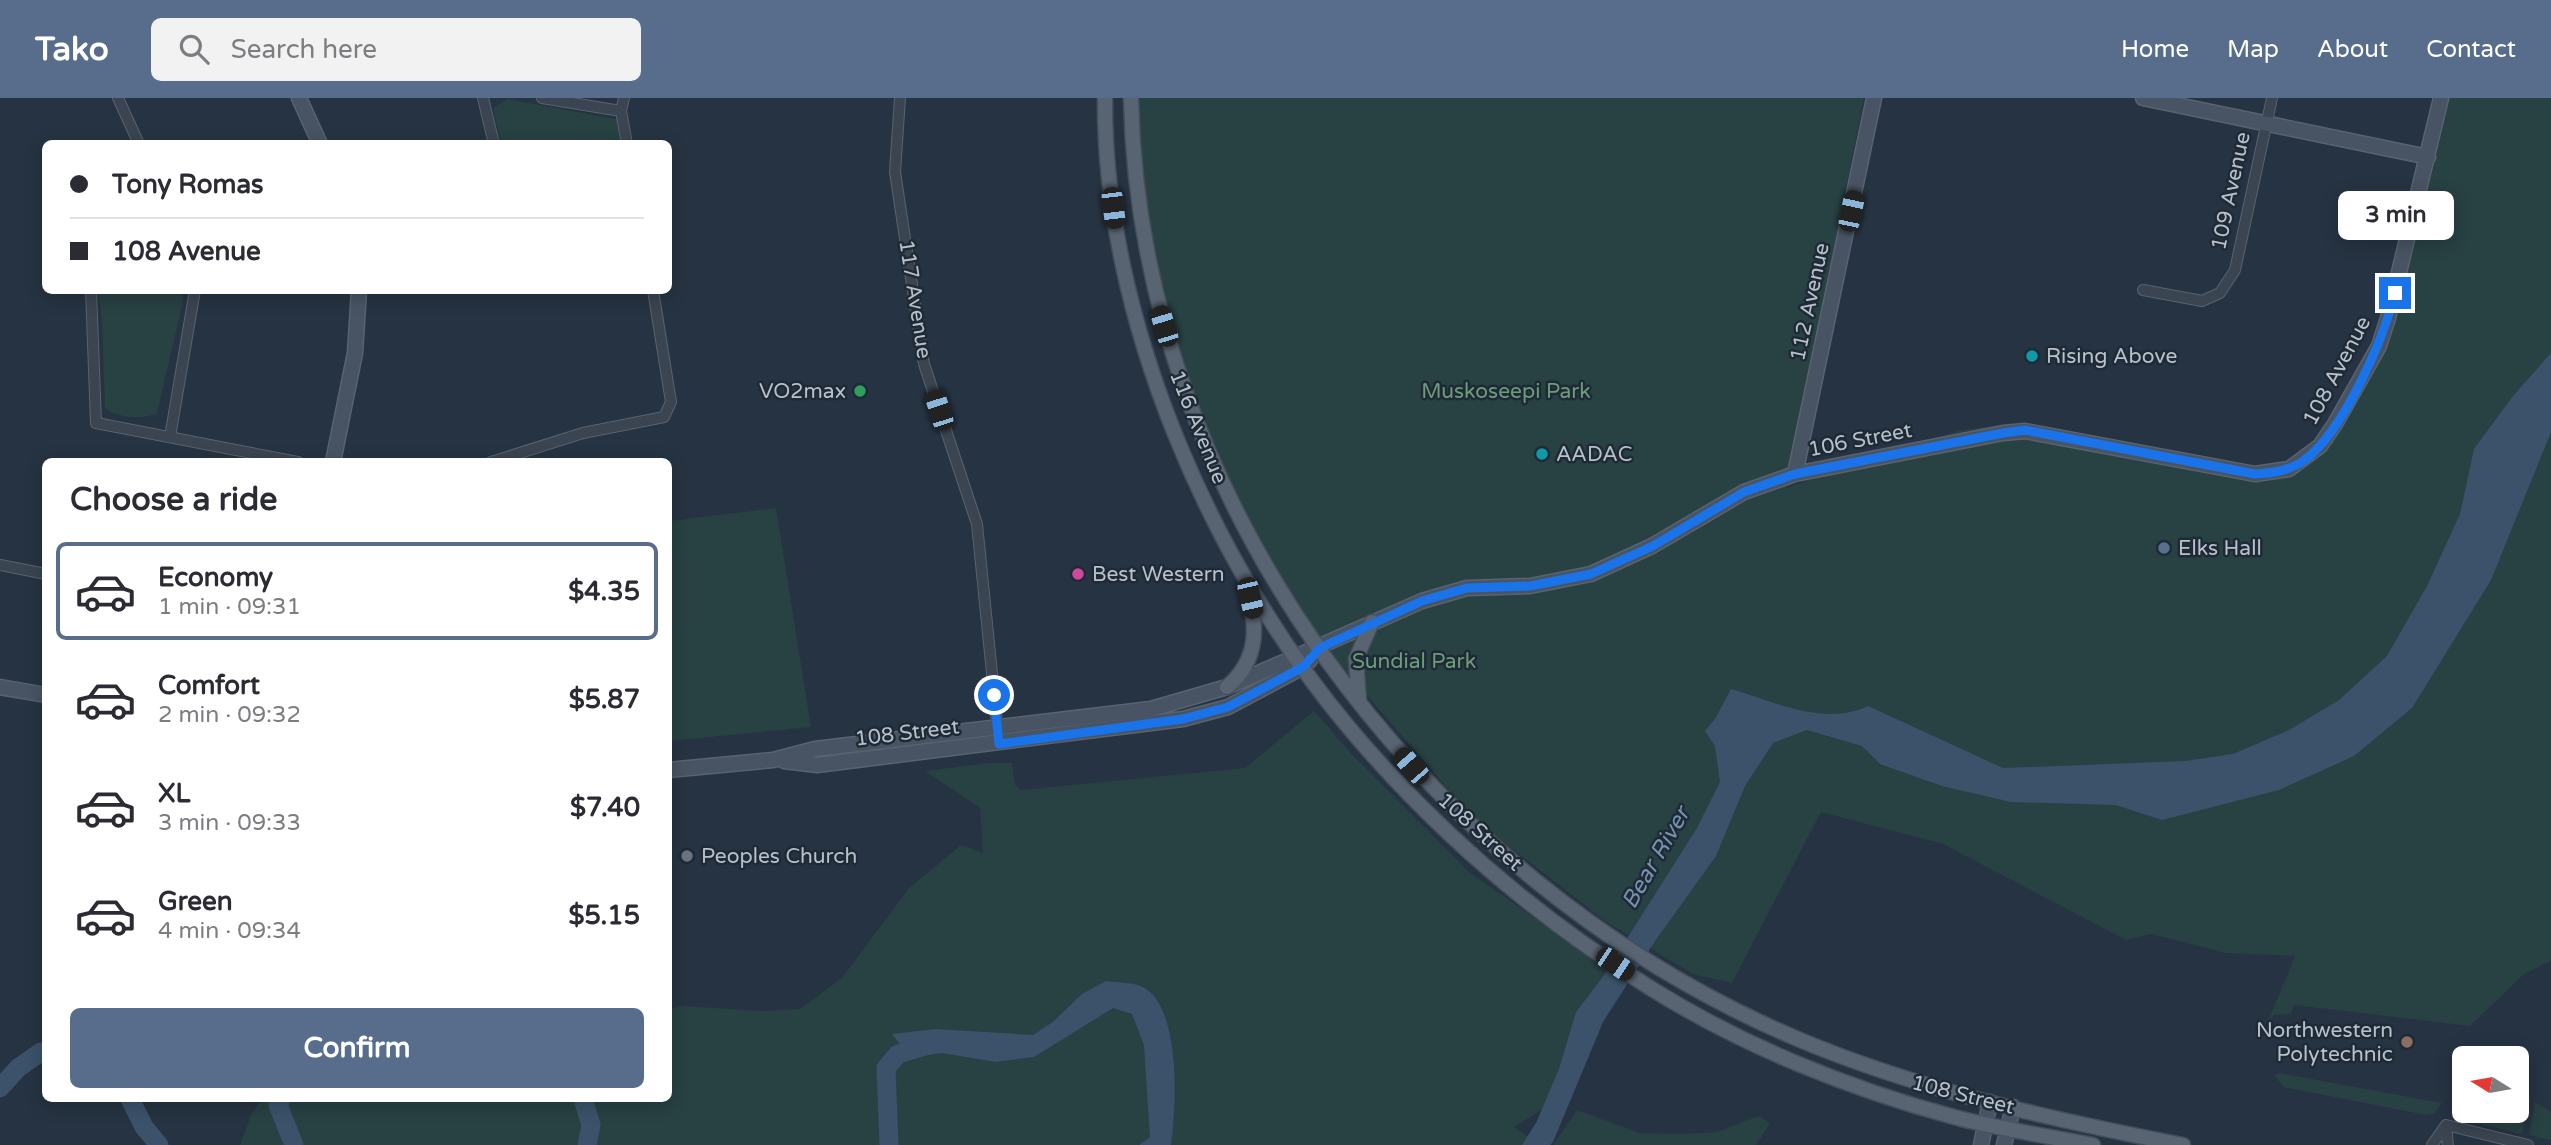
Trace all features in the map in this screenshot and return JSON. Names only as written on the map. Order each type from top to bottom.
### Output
[{"type":"main road","name":"116 Avenue","points":[[1105,98],[1107,149],[1116,228],[1139,327],[1186,458],[1245,575],[1299,661]]},
{"type":"main road","name":"116 Avenue","points":[[1131,98],[1140,222],[1170,344],[1199,425],[1235,504],[1276,579],[1320,648]]},
{"type":"main road","points":[[1227,687],[1239,677],[1248,661],[1255,638],[1255,620],[1245,575]]},
{"type":"main road","points":[[1360,706],[1356,659],[1372,622]]},
{"type":"main road","name":"108 Street","points":[[1320,648],[1360,706],[1458,813],[1546,889],[1666,971],[1755,1019],[1834,1054],[1914,1082],[2013,1108],[2183,1145]]},
{"type":"main road","name":"108 Street","points":[[1299,661],[1368,750],[1447,831],[1524,898],[1653,990],[1732,1031],[1838,1079],[1908,1103],[1985,1124],[2092,1145]]},
{"type":"street","points":[[118,98],[137,140]]},
{"type":"street","points":[[299,98],[318,140]]},
{"type":"street","points":[[483,98],[493,140]]},
{"type":"street","points":[[542,98],[621,111]]},
{"type":"street","points":[[624,98],[621,111],[626,140]]},
{"type":"street","name":"117 Avenue","points":[[900,98],[895,173],[924,364],[977,524],[998,736]]},
{"type":"street","name":"112 Avenue","points":[[1795,474],[1874,98]]},
{"type":"street","points":[[2143,98],[2428,157]]},
{"type":"street","name":"109 Avenue","points":[[2143,290],[2202,301],[2220,293],[2235,270],[2272,98]]},
{"type":"street","name":"108 Avenue","points":[[2273,473],[2303,461],[2320,446],[2379,346],[2441,98]]},
{"type":"street","points":[[91,294],[96,423],[278,458]]},
{"type":"street","points":[[170,437],[194,294]]},
{"type":"street","points":[[333,458],[355,353],[359,294]]},
{"type":"street","points":[[504,458],[583,433],[664,417],[671,401],[654,294]]},
{"type":"street","name":"106 Street","points":[[1320,648],[1422,601],[1467,588],[1530,586],[1591,574],[1653,546],[1744,492],[1795,474],[2025,430],[2255,474],[2273,473]]},
{"type":"street","points":[[0,565],[42,573]]},
{"type":"street","points":[[1299,661],[1320,648]]},
{"type":"street","name":"108 Street","points":[[998,736],[1151,709],[1227,687],[1299,661]]},
{"type":"street","name":"108 Street","points":[[672,770],[773,760],[815,750],[1183,719],[1228,707],[1299,661]]},
{"type":"street","points":[[0,687],[42,694]]},
{"type":"street","points":[[1981,1145],[1990,1102]]},
{"type":"street","points":[[2004,1145],[2013,1108]]},
{"type":"street","points":[[2432,1145],[2433,1139],[2446,1125]]},
{"type":"street","points":[[2446,1125],[2448,1145]]},
{"type":"street","points":[[2446,1125],[2528,1145]]},
{"type":"green space","name":"Muskoseepi Park","points":[[1131,98],[1864,98],[1786,488],[1961,430],[1995,426],[2117,443],[2243,472],[2303,458],[2328,428],[2390,321],[2441,98],[2551,98],[2551,961],[2524,974],[2470,1026],[2294,1005],[2291,1014],[2274,1015],[2268,1021],[2295,956],[2226,953],[2151,934],[2126,940],[1943,844],[1821,812],[1732,983],[1693,974],[1605,921],[1487,829],[1447,788],[1300,618],[1235,504],[1159,307]]},
{"type":"green space","points":[[508,99],[620,120],[623,140],[500,140],[493,108]]},
{"type":"green space","points":[[98,294],[182,294],[183,301],[157,414],[130,417],[105,408]]},
{"type":"green space","points":[[776,508],[811,727],[672,741],[672,521]]},
{"type":"green space","points":[[1314,711],[1352,754],[1469,872],[1619,977],[1565,1095],[1514,1127],[1540,1145],[240,1145],[251,1115],[260,1102],[672,1102],[672,1008],[682,1006],[761,1011],[800,1009],[842,978],[909,888],[961,845],[983,853],[980,808],[925,771],[989,763],[1012,763],[1015,785],[1021,790],[1245,768]]},
{"type":"green space","points":[[2279,1073],[2442,1103],[2435,1113],[2426,1115],[2283,1087],[2275,1075]]},
{"type":"green space","points":[[2535,1102],[2551,1112],[2551,1140],[2529,1135]]},
{"type":"green space","points":[[1577,1110],[1640,1133],[1717,1132],[1758,1116],[1770,1123],[1756,1145],[1553,1145]]},
{"type":"green space","points":[[2481,1124],[2524,1124],[2522,1134]]},
{"type":"water","points":[[2551,353],[2551,432],[2491,580],[2412,708],[2354,756],[2279,790],[2162,820],[2116,805],[2011,802],[1942,786],[1880,764],[1862,746],[1807,730],[1773,743],[1745,786],[1716,856],[1653,944],[1603,1022],[1553,1142],[1550,1145],[1522,1145],[1536,1123],[1559,1069],[1576,1012],[1602,978],[1697,828],[1720,782],[1715,746],[1705,731],[1715,719],[1731,689],[1817,713],[1851,712],[1868,706],[2003,768],[2185,761],[2233,754],[2289,730],[2339,700],[2387,656],[2427,586],[2460,514],[2474,449],[2513,396]]},
{"type":"water","points":[[1106,981],[1143,987],[1156,998],[1165,1015],[1174,1060],[1171,1145],[1139,1145],[1150,1137],[1144,1045],[1132,1014],[1113,1008],[1034,1057],[996,1062],[942,1053],[910,1057],[892,1034],[936,1029],[1033,1035],[1054,1021],[1082,994]]},
{"type":"waterway","name":"Bear River","points":[[889,1145],[886,1068],[898,1054],[929,1045]]},
{"type":"waterway","name":"Bear River","points":[[0,1088],[18,1068],[42,1052]]},
{"type":"waterway","name":"Bear River","points":[[132,1102],[144,1127],[159,1145]]},
{"type":"waterway","name":"Bear River","points":[[280,1102],[278,1105],[294,1145]]},
{"type":"waterway","name":"Bear River","points":[[584,1102],[591,1125],[587,1145]]},
{"type":"place","name":"Rising Above","points":[[2032,356]]},
{"type":"place","name":"VO2max","points":[[860,391]]},
{"type":"place","name":"AADAC","points":[[1542,454]]},
{"type":"place","name":"Elks Hall","points":[[2164,548]]},
{"type":"place","name":"Best Western","points":[[1078,574]]},
{"type":"place","name":"Peoples Church","points":[[687,856]]},
{"type":"place","name":"Northwestern Polytechnic","points":[[2407,1042]]},
{"type":"route","points":[[994,695],[999,744],[1183,719],[1228,707],[1303,667],[1320,648],[1422,601],[1467,588],[1530,586],[1591,574],[1653,546],[1744,492],[1795,474],[2003,433],[2025,430],[2255,474],[2289,469],[2320,446],[2335,424],[2379,346],[2395,293]]},
{"type":"park label","name":"Sundial Park","points":[[1414,661]]}]
